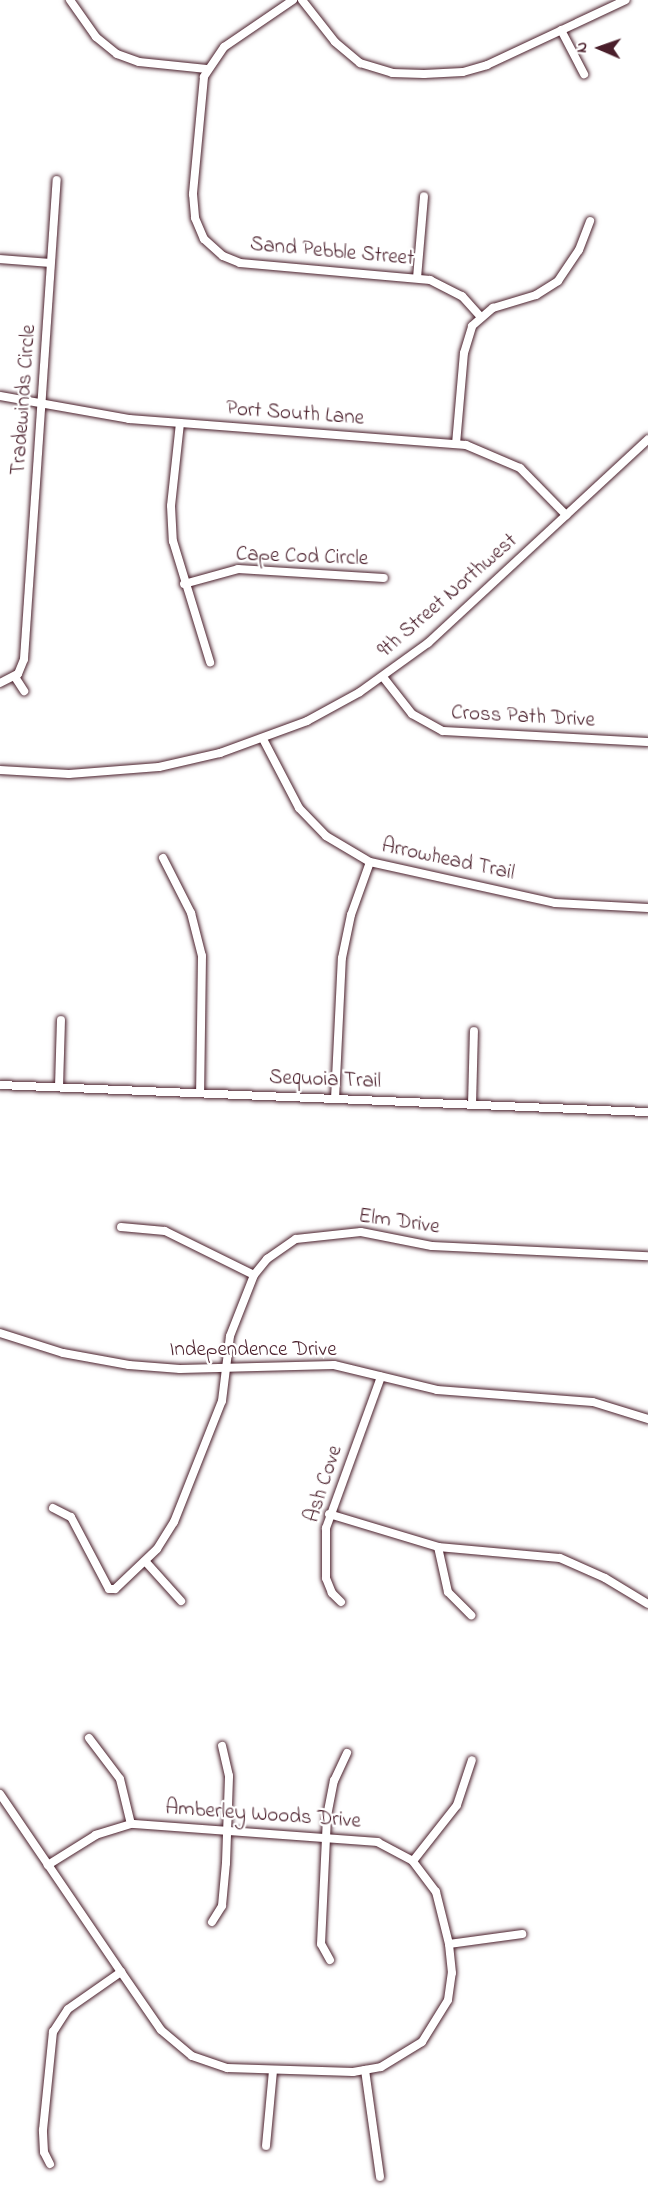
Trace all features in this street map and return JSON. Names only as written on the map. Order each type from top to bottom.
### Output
[{"type":"street","points":[[70,0],[96,37],[117,54],[139,62],[207,69],[235,38],[293,0]]},
{"type":"street","points":[[302,0],[351,58],[370,68],[392,73],[469,71],[626,0]]},
{"type":"street","points":[[561,30],[584,74]]},
{"type":"street","name":"Sand Pebble Street","points":[[207,69],[200,97],[193,194],[195,218],[209,246],[240,263],[417,278],[452,289],[480,316]]},
{"type":"street","name":"Tradewinds Circle","points":[[15,677],[24,659],[57,180]]},
{"type":"street","points":[[417,278],[424,195]]},
{"type":"street","points":[[456,444],[466,341],[480,316],[506,303],[543,292],[558,281],[579,250],[590,220]]},
{"type":"street","points":[[0,259],[50,263]]},
{"type":"street","name":"Port South Lane","points":[[0,396],[108,416],[456,444],[490,453],[520,468],[566,515]]},
{"type":"street","points":[[180,423],[172,529],[184,584],[210,662]]},
{"type":"street","name":"9th Street Northwest","points":[[0,770],[69,774],[126,771],[192,760],[263,739],[324,712],[383,677],[428,643],[648,439]]},
{"type":"street","name":"Cape Cod Circle","points":[[184,584],[238,569],[384,578]]},
{"type":"street","points":[[0,683],[15,677],[24,690]]},
{"type":"street","name":"Cross Path Drive","points":[[383,677],[412,714],[442,731],[648,742]]},
{"type":"street","name":"Arrowhead Trail","points":[[263,739],[299,808],[326,836],[370,862],[555,903],[648,909]]},
{"type":"street","points":[[163,858],[188,906],[202,956],[200,1094]]},
{"type":"street","points":[[335,1099],[342,958],[351,915],[370,862]]},
{"type":"street","points":[[58,1087],[61,1020]]},
{"type":"street","points":[[472,1105],[474,1031]]},
{"type":"street","name":"Sequoia Trail","points":[[0,1085],[648,1112]]},
{"type":"street","points":[[121,1227],[165,1231],[254,1275]]},
{"type":"street","name":"Elm Drive","points":[[53,1508],[71,1517],[109,1589],[115,1589],[145,1562],[174,1522],[222,1401],[233,1327],[254,1275],[267,1258],[287,1243],[335,1233],[373,1233],[464,1248],[648,1256]]},
{"type":"street","name":"Independence Drive","points":[[0,1333],[95,1360],[158,1368],[225,1369],[334,1365],[437,1390],[593,1402],[648,1419]]},
{"type":"street","name":"Ash Cove","points":[[340,1602],[332,1593],[325,1572],[330,1514],[381,1377]]},
{"type":"street","points":[[330,1514],[438,1547],[560,1558],[605,1578],[648,1604]]},
{"type":"street","points":[[438,1547],[448,1592],[471,1616]]},
{"type":"street","points":[[145,1562],[181,1601]]},
{"type":"street","points":[[89,1738],[120,1779],[131,1824]]},
{"type":"street","points":[[212,1922],[222,1906],[227,1829],[230,1776],[222,1746]]},
{"type":"street","points":[[330,1959],[321,1944],[326,1836],[331,1791],[347,1753]]},
{"type":"street","points":[[413,1861],[457,1805],[472,1760]]},
{"type":"street","name":"Amberley Woods Drive","points":[[0,1794],[48,1865],[161,2030],[181,2050],[215,2066],[273,2070],[365,2070],[388,2065],[410,2053],[436,2025],[451,1982],[449,1944],[442,1904],[428,1878],[413,1861],[378,1842],[326,1836],[131,1824],[96,1835],[48,1865]]},
{"type":"street","points":[[449,1944],[522,1934]]},
{"type":"street","points":[[50,2164],[44,2152],[43,2130],[53,2032],[68,2009],[121,1972]]},
{"type":"street","points":[[266,2146],[273,2070]]},
{"type":"street","points":[[365,2070],[380,2177]]}]
